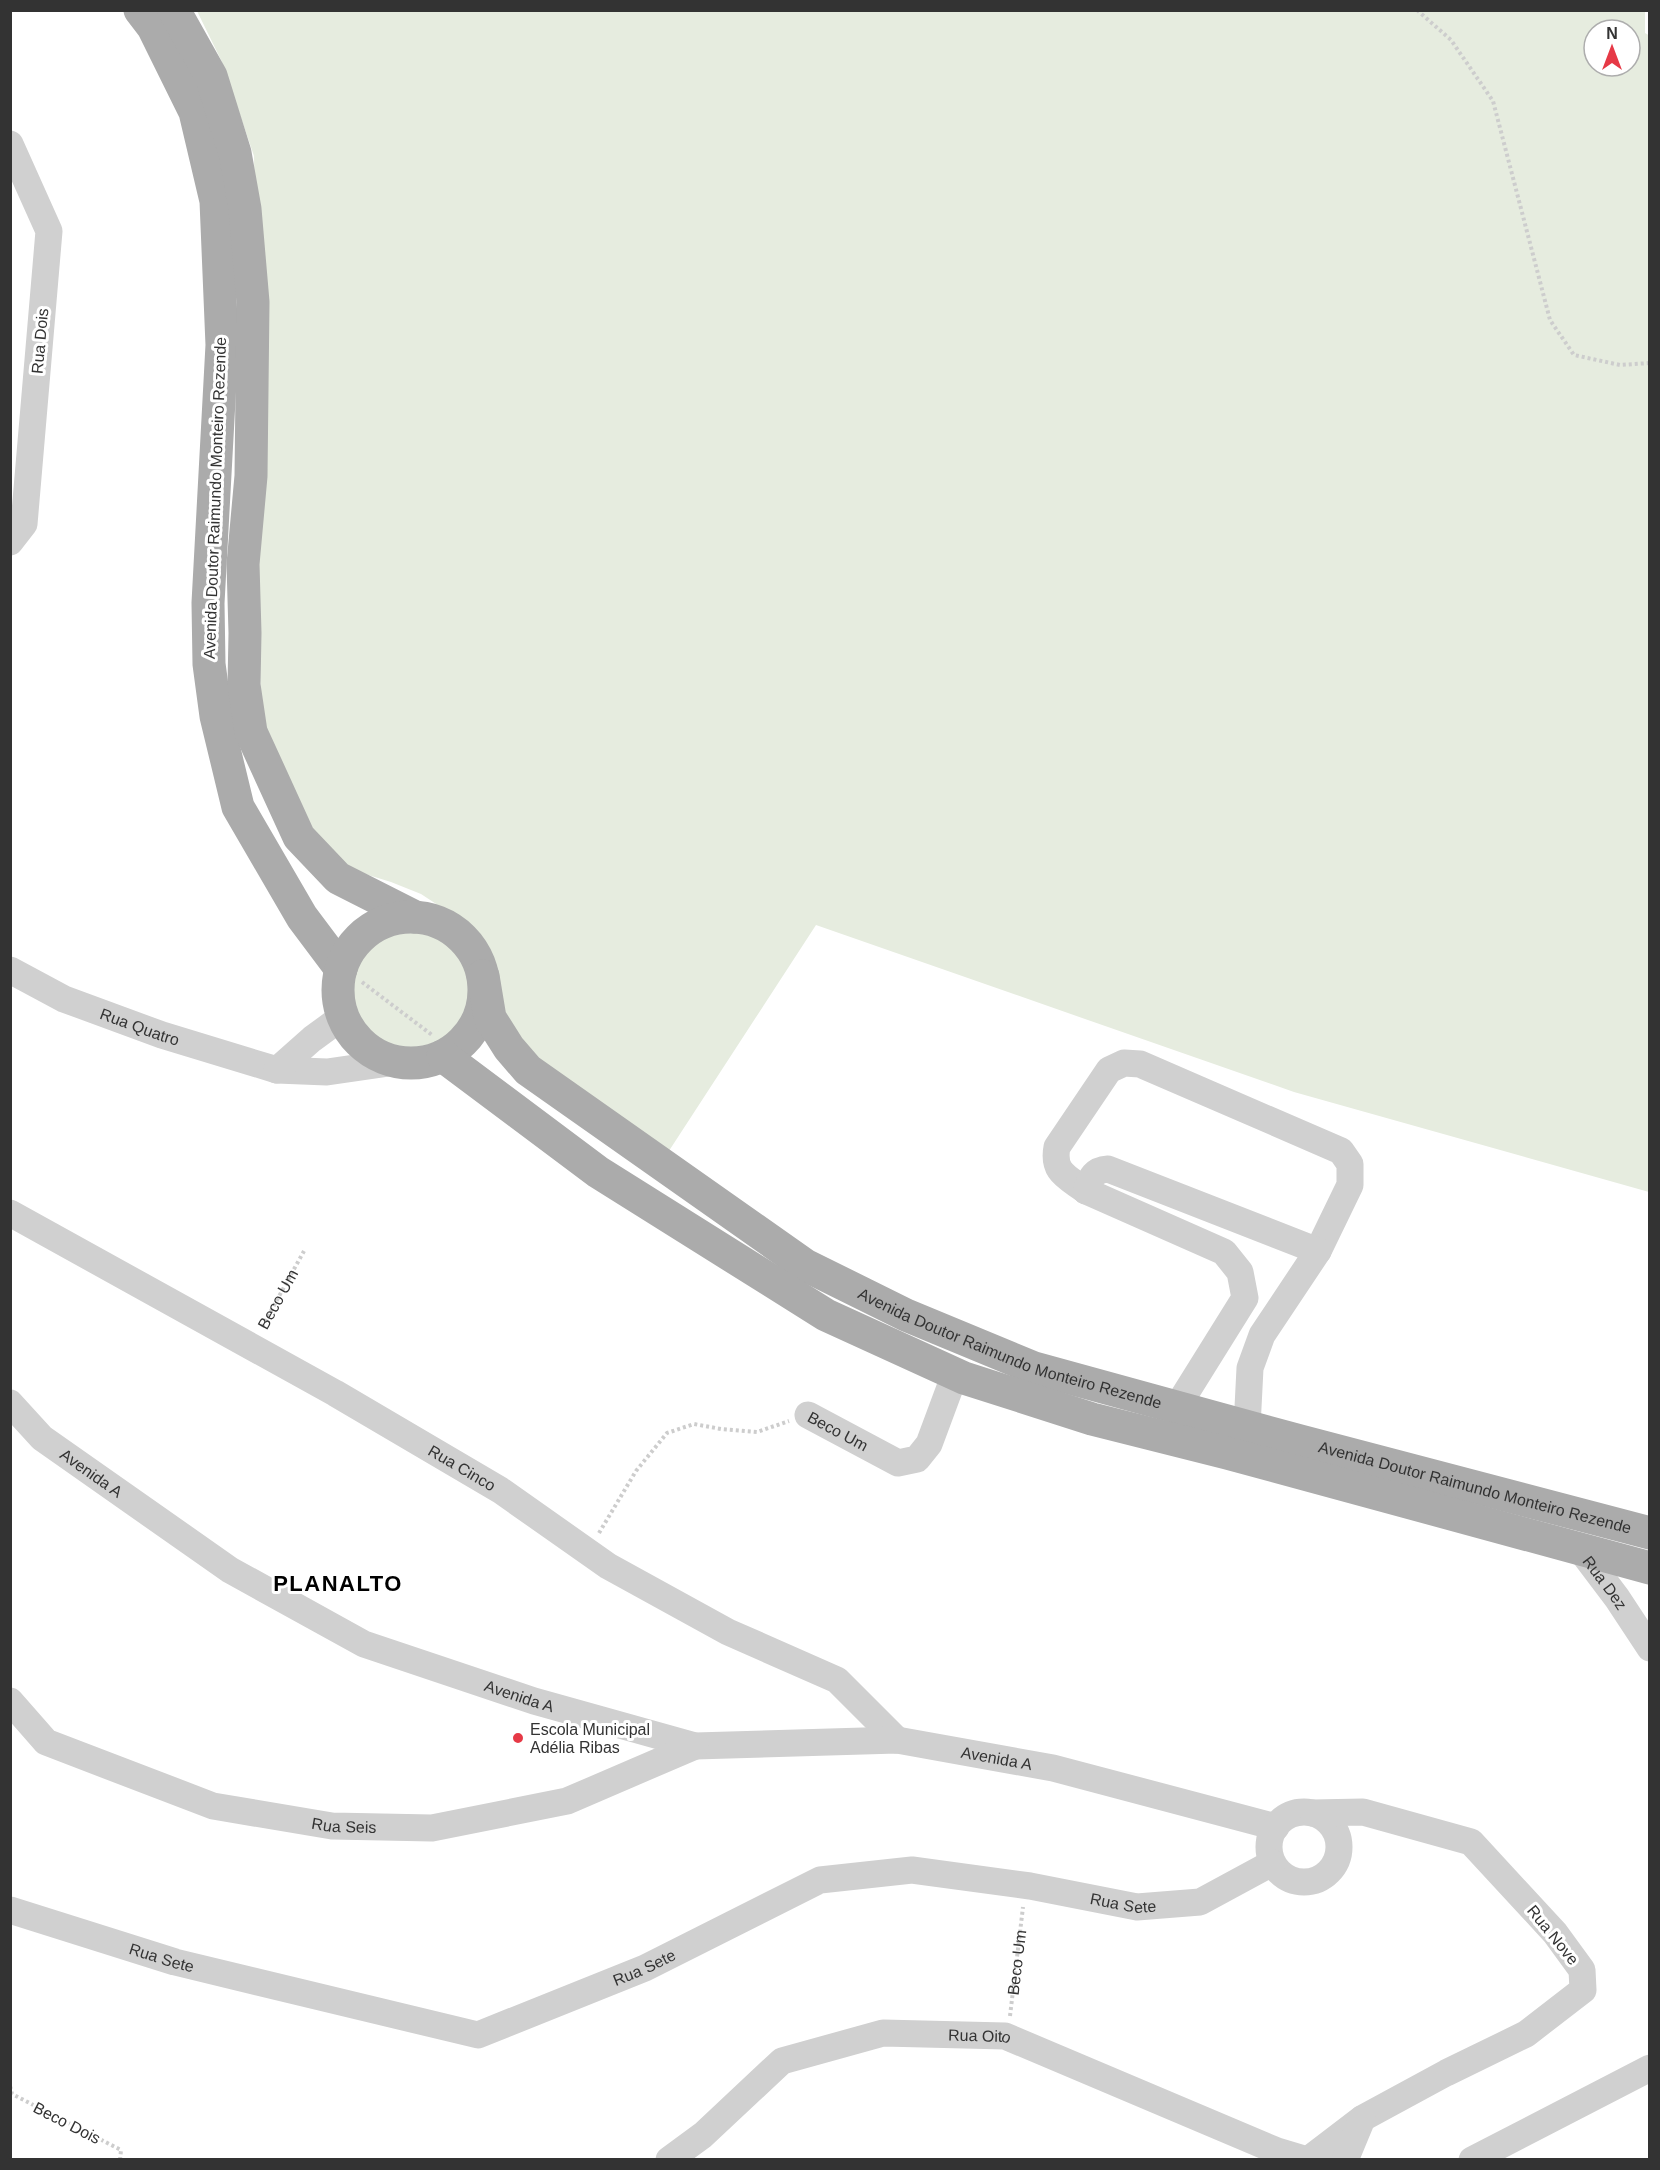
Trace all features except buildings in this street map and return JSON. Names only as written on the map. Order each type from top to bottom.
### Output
[{"type":"main road","name":"Avenida Doutor Raimundo Monteiro Rezende","points":[[140,10],[153,27],[195,112],[216,201],[222,345],[208,614],[209,664],[216,716],[238,807],[302,917],[342,966],[351,948],[369,931],[391,920],[415,917]]},
{"type":"main road","name":"Avenida Doutor Raimundo Monteiro Rezende","points":[[174,10],[211,76],[235,153],[245,209],[253,302],[251,476],[243,564],[244,685],[251,732],[299,837],[338,878],[415,917],[438,923],[459,935],[474,954],[483,976],[490,1018],[509,1048],[528,1070],[805,1265],[906,1315],[1035,1368],[1247,1427],[1650,1533]]},
{"type":"main road","points":[[342,966],[337,993],[342,1017],[355,1038],[374,1053],[396,1062],[420,1063],[448,1053]]},
{"type":"main road","name":"Avenida Doutor Raimundo Monteiro Rezende","points":[[483,976],[484,997],[479,1017],[469,1036],[448,1053],[598,1172],[816,1309],[955,1374],[1092,1419],[1227,1453],[1650,1568]]},
{"type":"street","name":"Rua Dois","points":[[10,144],[50,231],[17,533]]},
{"type":"street","points":[[10,558],[17,533]]},
{"type":"street","name":"Rua Quatro","points":[[10,970],[63,999],[162,1035],[277,1070],[327,1072],[396,1062]]},
{"type":"street","points":[[277,1070],[312,1039],[342,1017]]},
{"type":"street","points":[[1177,1407],[1245,1298],[1239,1272],[1224,1252],[1086,1191],[1059,1171],[1055,1159],[1057,1147],[1109,1070],[1124,1064],[1140,1064],[1341,1151],[1350,1164],[1350,1185],[1318,1251],[1262,1335],[1251,1368],[1247,1427]]},
{"type":"street","points":[[1086,1191],[1093,1173],[1108,1169],[1318,1251]]},
{"type":"street","name":"Rua Cinco","points":[[10,1213],[335,1393],[500,1490],[608,1566],[728,1632],[837,1680],[897,1740]]},
{"type":"street","name":"Beco Um","points":[[808,1414],[898,1463],[917,1459],[929,1444],[955,1374]]},
{"type":"street","name":"Avenida A","points":[[10,1403],[42,1438],[230,1570],[364,1644],[534,1701],[696,1746],[897,1740],[1053,1768],[1275,1827]]},
{"type":"street","name":"Rua Dez","points":[[1580,1549],[1617,1598],[1650,1648]]},
{"type":"street","name":"Rua Seis","points":[[10,1701],[46,1742],[213,1806],[332,1826],[432,1828],[567,1801],[696,1746]]},
{"type":"street","name":"Rua Nove","points":[[1307,2160],[1363,2118],[1446,2073],[1526,2034],[1583,1990],[1582,1970],[1555,1933],[1471,1842],[1363,1812],[1313,1813]]},
{"type":"street","points":[[1313,1813],[1324,1818],[1338,1836],[1337,1859],[1332,1869],[1323,1877],[1300,1882],[1289,1879],[1272,1863],[1269,1844],[1271,1835],[1275,1827],[1292,1814],[1313,1813]]},
{"type":"street","name":"Rua Sete","points":[[10,1910],[175,1962],[478,2035],[645,1968],[820,1880],[912,1870],[1025,1886],[1137,1907],[1200,1902],[1272,1863]]},
{"type":"street","name":"Rua Oito","points":[[669,2160],[703,2135],[782,2061],[883,2033],[1008,2038],[1277,2151],[1307,2160]]},
{"type":"street","points":[[1472,2160],[1650,2068]]},
{"type":"street","points":[[1345,2160],[1363,2118]]},
{"type":"path","points":[[1417,10],[1451,40],[1493,101],[1550,320],[1574,355],[1620,365],[1650,363]]},
{"type":"path","points":[[342,966],[448,1053]]},
{"type":"path","name":"Beco Um","points":[[252,1347],[304,1251]]},
{"type":"path","name":"Beco Um","points":[[588,1552],[636,1471],[667,1433],[694,1424],[757,1432],[808,1414]]},
{"type":"path","name":"Beco Um","points":[[1008,2038],[1025,1886]]},
{"type":"path","name":"Beco Dois","points":[[10,2086],[12,2094],[121,2150],[120,2160]]},
{"type":"shaded area","points":[[197,11],[1645,11],[1645,33],[1650,36],[1649,1192],[1294,1092],[816,925],[665,1157],[523,1056],[490,989],[482,948],[459,919],[421,894],[339,866],[306,837],[261,742],[254,156],[222,62]]},
{"type":"shaded area","points":[[411,926],[434,931],[454,944],[467,964],[472,987],[467,1010],[454,1030],[434,1043],[411,1048],[388,1043],[368,1030],[355,1010],[350,987],[355,964],[368,944],[388,931]]},
{"type":"place","name":"Escola Municipal Adélia Ribas","points":[[518,1738]]},
{"type":"district","name":"PLANALTO","points":[[338,1583]]}]
